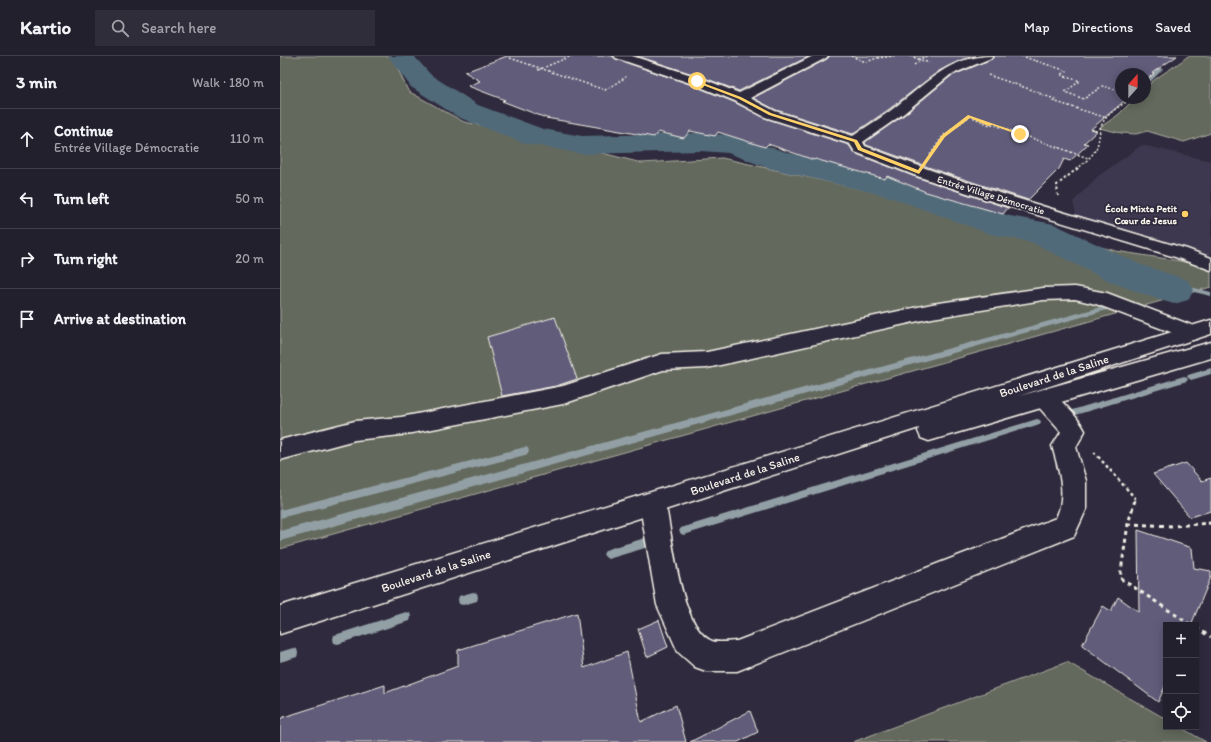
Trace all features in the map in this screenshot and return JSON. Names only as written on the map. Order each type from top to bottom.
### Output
[{"type":"street","name":"Entrée Village Démocratie","points":[[620,56],[697,81],[740,98],[770,114],[855,141],[860,149],[919,172],[994,197],[1181,253],[1211,264]]},
{"type":"street","points":[[740,98],[792,70],[822,56]]},
{"type":"street","points":[[855,141],[898,111],[946,72],[987,56]]},
{"type":"street","points":[[280,450],[343,433],[383,425],[401,426],[563,395],[662,362],[707,360],[932,312],[1043,294],[1075,293],[1100,298],[1202,330]]},
{"type":"street","name":"Boulevard de la Saline","points":[[280,620],[1202,330]]},
{"type":"street","name":"Boulevard de la Saline","points":[[280,631],[654,512],[1211,350]]},
{"type":"street","points":[[654,512],[671,605],[688,642],[706,656],[737,656],[1065,528],[1073,510],[1074,481],[1064,446],[1074,431],[1044,398]]},
{"type":"path","points":[[538,70],[571,56]]},
{"type":"path","points":[[851,56],[866,62],[877,58],[892,56]]},
{"type":"path","points":[[914,65],[920,61],[919,59],[928,56]]},
{"type":"path","points":[[1021,56],[1067,71],[1061,75],[1080,81],[1064,92],[1084,99],[1102,86],[1115,89]]},
{"type":"path","points":[[510,58],[538,70],[566,77],[605,90]]},
{"type":"path","points":[[964,65],[1003,81],[1020,85],[1041,93],[1040,94],[1055,99],[1053,101],[1107,118]]},
{"type":"path","points":[[1054,214],[1058,196],[1057,184],[1088,158],[1098,146],[1099,131],[1103,121],[1123,104]]},
{"type":"path","points":[[919,172],[943,136],[970,116],[990,125],[992,124],[1088,158]]},
{"type":"path","points":[[1074,431],[1135,498],[1128,524],[1120,578],[1186,622]]},
{"type":"path","points":[[1128,524],[1173,526],[1211,523]]},
{"type":"path","points":[[1199,630],[1211,638]]},
{"type":"shaded area","points":[[1142,145],[1211,161],[1211,261],[1077,218],[1073,202],[1097,177]]},
{"type":"green space","points":[[280,56],[392,56],[408,91],[464,122],[534,136],[642,163],[722,158],[999,220],[1116,251],[1180,261],[1211,269],[1211,287],[280,549]]},
{"type":"green space","points":[[1188,56],[1211,56],[1211,133],[1184,142],[1147,131],[1136,134],[1121,133],[1099,128],[1118,115],[1129,104],[1151,104],[1151,83]]},
{"type":"green space","points":[[1067,662],[1163,717],[1163,730],[1185,730],[1206,742],[853,742]]},
{"type":"building","points":[[507,56],[612,56],[616,59],[692,85],[734,102],[765,118],[849,145],[854,153],[913,176],[1008,208],[1003,214],[926,192],[887,176],[885,179],[815,159],[814,160],[768,144],[765,147],[718,132],[715,136],[690,131],[684,138],[658,132],[654,137],[546,118],[468,86],[480,81],[465,72]]},
{"type":"building","points":[[637,56],[810,56],[739,91],[702,77]]},
{"type":"building","points":[[830,56],[976,56],[963,59],[939,71],[888,110],[853,134],[776,110],[753,98]]},
{"type":"building","points":[[994,56],[1177,56],[1152,73],[1154,74],[1151,76],[1151,68],[1115,68],[1115,104],[1121,104],[1091,129],[1097,131],[1084,143],[1088,144],[1070,161],[1064,159],[1059,169],[1028,200],[866,145],[865,142],[904,115],[951,76],[992,59]]},
{"type":"building","points":[[555,317],[577,379],[556,386],[502,396],[487,337]]},
{"type":"building","points":[[1186,463],[1202,481],[1211,478],[1211,511],[1190,517],[1153,474]]},
{"type":"building","points":[[1138,530],[1192,548],[1194,568],[1211,571],[1211,577],[1192,622],[1163,622],[1163,691],[1158,702],[1082,645],[1103,606],[1111,611],[1118,597],[1139,612]]},
{"type":"building","points":[[577,613],[584,668],[627,652],[641,722],[676,705],[686,742],[280,742],[280,719],[284,717],[385,685],[385,693],[458,666],[458,650]]},
{"type":"building","points":[[659,620],[668,647],[647,657],[638,629]]},
{"type":"building","points":[[750,711],[758,732],[738,742],[690,742]]},
{"type":"waterway","points":[[401,56],[421,81],[468,111],[534,136],[582,145],[701,142],[728,144],[745,148],[779,161],[897,188],[1003,226],[1041,232],[1125,273],[1174,290]]},
{"type":"waterway","points":[[1151,78],[1161,69]]},
{"type":"waterway","points":[[1125,273],[1211,294]]},
{"type":"waterway","points":[[280,536],[1112,306]]},
{"type":"waterway","points":[[1191,377],[1211,371]]},
{"type":"waterway","points":[[1072,413],[1184,379]]},
{"type":"waterway","points":[[684,531],[1037,422]]},
{"type":"waterway","points":[[280,514],[525,451]]},
{"type":"waterway","points":[[608,554],[645,543]]},
{"type":"waterway","points":[[463,600],[473,597]]},
{"type":"waterway","points":[[338,639],[406,617]]},
{"type":"waterway","points":[[280,657],[293,653]]},
{"type":"place","name":"École Mixte Petit Cœur de Jesus","points":[[1185,214]]},
{"type":"route","points":[[697,81],[740,98],[770,114],[855,141],[860,149],[919,172],[943,136],[963,123],[970,116],[990,125],[992,124],[1020,134]]}]
